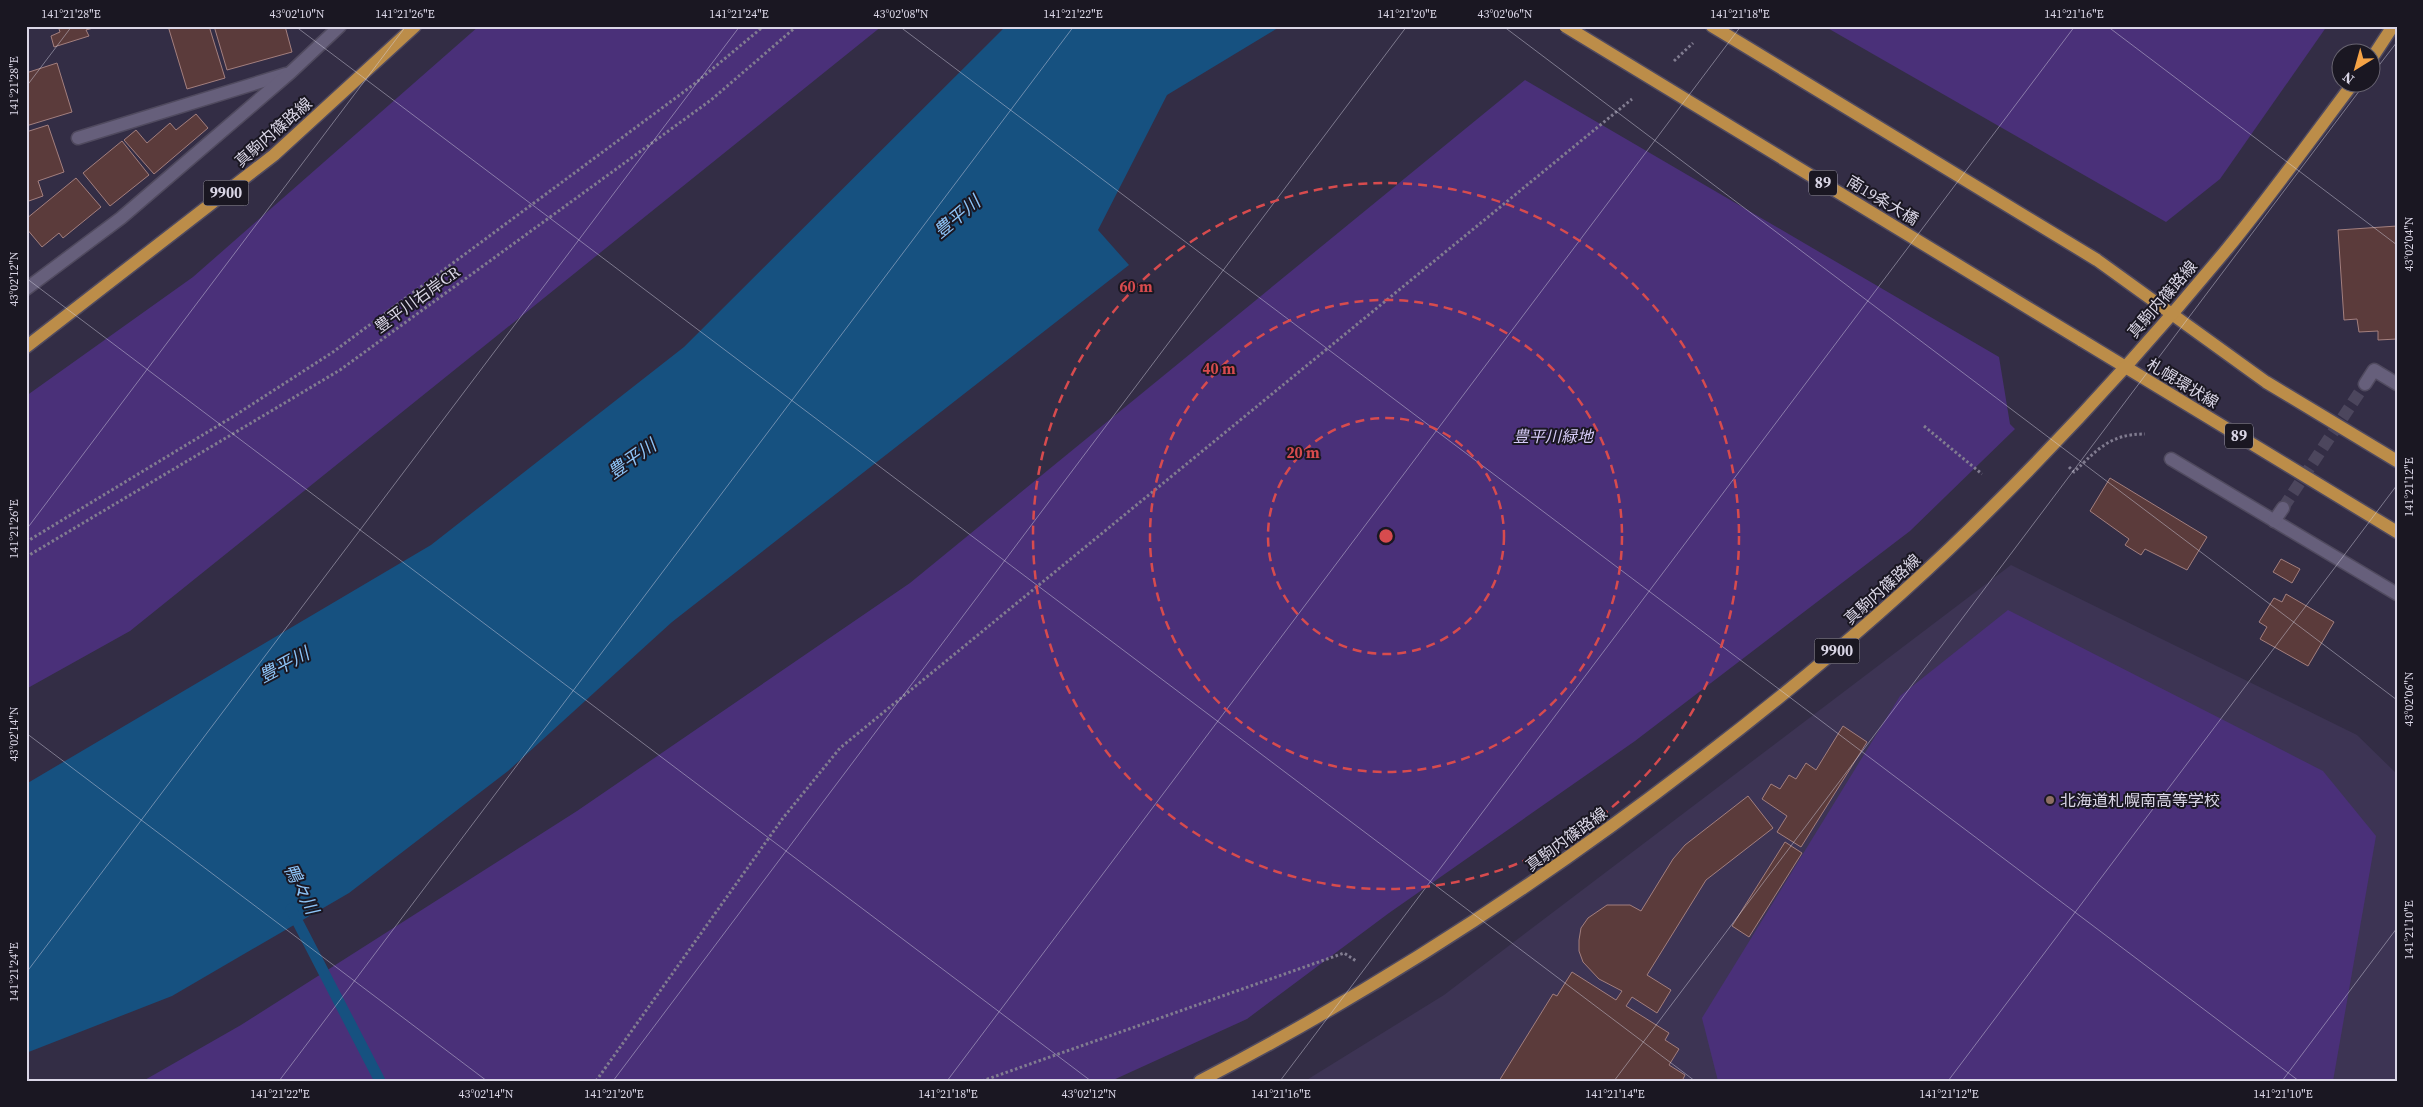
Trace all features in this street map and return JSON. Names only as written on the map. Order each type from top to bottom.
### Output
[{"type":"main road","name":"真駒内篠路線","points":[[26,347],[274,155],[415,26]]},
{"type":"main road","name":"南19条大橋","points":[[1566,26],[2081,340]]},
{"type":"main road","points":[[1712,26],[2097,260],[2266,382],[2397,460]]},
{"type":"main road","points":[[2380,46],[2393,26]]},
{"type":"main road","name":"真駒内篠路線","points":[[1200,1081],[1399,969],[1525,888],[1645,802],[1713,750],[1818,666],[1901,595],[2050,448],[2125,367],[2228,248],[2346,92]]},
{"type":"main road","name":"札幌環状線","points":[[2081,340],[2397,532]]},
{"type":"street","points":[[26,289],[121,218],[291,72],[334,29]]},
{"type":"street","points":[[78,138],[291,72]]},
{"type":"street","points":[[2365,384],[2374,370],[2397,384]]},
{"type":"street","points":[[2171,459],[2397,594]]},
{"type":"street","points":[[2274,521],[2283,508]]},
{"type":"path","points":[[26,542],[234,416],[333,352],[694,85],[764,26]]},
{"type":"path","name":"豊平川右岸CR","points":[[26,557],[340,370],[711,100],[797,26]]},
{"type":"path","points":[[1670,64],[1698,39]]},
{"type":"path","points":[[596,1081],[783,818],[840,748],[1636,96]]},
{"type":"path","points":[[1924,426],[1982,474]]},
{"type":"path","points":[[2067,465],[2074,472],[2110,441],[2121,436],[2145,434]]},
{"type":"path","points":[[982,1081],[1344,953],[1356,961]]},
{"type":"shaded area","name":"北海道札幌南高等学校","points":[[2011,565],[2357,735],[2397,774],[2397,1081],[1305,1081],[1444,995]]},
{"type":"green space","points":[[479,26],[882,26],[130,631],[26,689],[26,396],[193,277]]},
{"type":"green space","points":[[1824,26],[2327,26],[2220,179],[2166,222]]},
{"type":"green space","name":"豊平川緑地","points":[[1525,80],[1999,357],[2010,424],[2015,429],[1910,531],[1635,741],[1389,913],[1247,1019],[1111,1081],[143,1081],[241,1025],[577,811],[910,583]]},
{"type":"green space","name":"北海道札幌南高等学校","points":[[2008,610],[2323,771],[2376,836],[2333,1081],[1718,1081],[1702,1018],[1900,696]]},
{"type":"water","name":"豊平川","points":[[1006,26],[1281,26],[1167,95],[1098,230],[1129,265],[672,622],[508,771],[349,893],[172,996],[26,1053],[26,784],[431,545],[684,347]]},
{"type":"building","points":[[58,26],[92,26],[93,28],[86,30],[89,36],[54,47],[51,36],[60,32]]},
{"type":"building","points":[[168,26],[209,26],[225,78],[187,89]]},
{"type":"building","points":[[214,26],[285,26],[292,52],[227,70]]},
{"type":"building","points":[[57,63],[72,112],[26,126],[26,73]]},
{"type":"building","points":[[196,114],[208,128],[154,174],[124,140],[136,130],[147,143],[170,123],[176,130]]},
{"type":"building","points":[[48,125],[64,172],[38,181],[43,196],[26,202],[26,132]]},
{"type":"building","points":[[122,141],[149,175],[110,206],[83,173]]},
{"type":"building","points":[[76,178],[101,207],[63,238],[59,233],[42,247],[26,228],[26,219]]},
{"type":"building","points":[[2397,226],[2397,339],[2378,340],[2378,331],[2359,332],[2357,319],[2344,320],[2338,230]]},
{"type":"building","points":[[2110,478],[2207,537],[2187,570],[2145,549],[2141,555],[2125,545],[2129,539],[2090,511]]},
{"type":"building","points":[[2281,559],[2300,569],[2292,583],[2273,572]]},
{"type":"building","points":[[2286,594],[2334,622],[2308,666],[2260,639],[2267,627],[2259,622],[2274,598],[2282,602]]},
{"type":"building","points":[[1843,726],[1867,742],[1801,847],[1777,832],[1787,816],[1762,799],[1771,784],[1780,789],[1789,775],[1796,779],[1806,763],[1816,770]]},
{"type":"building","points":[[1748,796],[1773,828],[1706,880],[1647,975],[1671,990],[1657,1013],[1632,997],[1626,1006],[1669,1033],[1665,1040],[1679,1049],[1669,1065],[1685,1075],[1682,1081],[1499,1081],[1553,994],[1557,996],[1572,972],[1616,1000],[1622,991],[1599,979],[1583,962],[1579,951],[1579,940],[1581,928],[1588,918],[1607,905],[1630,905],[1641,911],[1673,859],[1685,845]]},
{"type":"building","points":[[1785,842],[1802,853],[1749,937],[1732,926]]},
{"type":"waterway","name":"鴨々川","points":[[291,909],[380,1081]]},
{"type":"tunnel","points":[[2283,508],[2365,384]]},
{"type":"place","name":"北海道札幌南高等学校","points":[[2050,800]]}]
